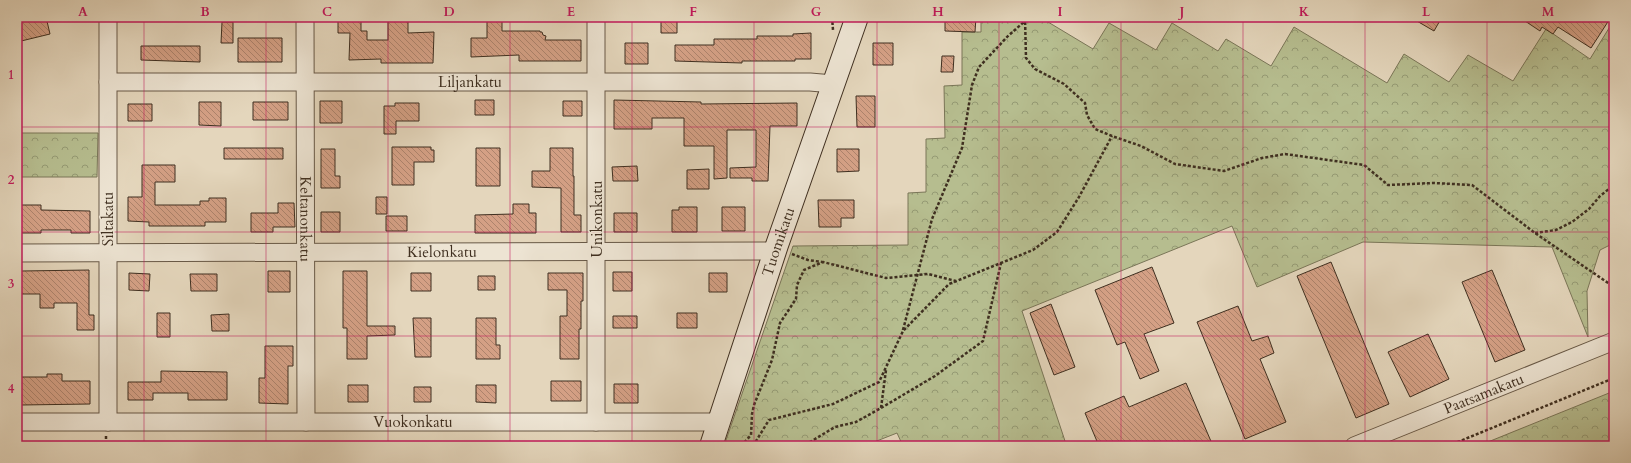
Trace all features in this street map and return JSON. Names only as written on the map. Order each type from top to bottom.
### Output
[{"type":"street","name":"Siltakatu","points":[[108,17],[108,422]]},
{"type":"street","name":"Keltanonkatu","points":[[306,17],[306,422]]},
{"type":"street","name":"Unikonkatu","points":[[596,17],[596,422]]},
{"type":"street","name":"Tuomikatu","points":[[711,446],[776,251],[857,17]]},
{"type":"street","name":"Liljankatu","points":[[108,82],[810,82],[833,84]]},
{"type":"street","name":"Kielonkatu","points":[[17,253],[776,251]]},
{"type":"street","name":"Paatsamakatu","points":[[1354,446],[1614,341]]},
{"type":"street","name":"Vuokonkatu","points":[[17,422],[719,422]]},
{"type":"path","points":[[1026,17],[1026,58],[1035,69],[1064,84],[1085,103],[1087,115],[1095,129],[1142,146],[1175,164],[1224,170],[1262,158],[1285,154],[1364,165],[1388,185],[1433,183],[1472,185],[1535,233],[1614,287]]},
{"type":"path","points":[[788,446],[754,445],[769,420],[833,404],[879,382],[903,331],[932,219],[962,148],[972,85],[979,67],[1008,36],[1025,21]]},
{"type":"path","points":[[903,331],[949,284],[1033,250],[1057,232],[1079,197],[1112,136]]},
{"type":"path","points":[[1535,233],[1556,230],[1572,222],[1590,209],[1600,196],[1614,184]]},
{"type":"path","points":[[776,251],[886,278],[928,274],[956,281]]},
{"type":"path","points":[[741,446],[751,434],[754,405],[772,360],[780,323],[796,299],[799,280],[804,270],[823,262]]},
{"type":"path","points":[[795,446],[810,442],[835,427],[856,422],[935,376],[983,341],[1001,263]]},
{"type":"path","points":[[881,408],[886,367]]},
{"type":"path","points":[[1448,446],[1614,378]]},
{"type":"green space","points":[[981,17],[1051,17],[1048,22],[1093,49],[1109,23],[1156,50],[1172,23],[1218,51],[1226,39],[1271,66],[1294,27],[1387,83],[1404,54],[1449,82],[1468,55],[1513,81],[1546,29],[1590,59],[1614,20],[1614,243],[1600,250],[1587,291],[1588,337],[1552,247],[1363,242],[1257,287],[1232,226],[1022,311],[1065,441],[1055,446],[903,446],[897,433],[864,446],[724,446],[793,246],[908,245],[908,193],[926,192],[926,139],[945,138],[944,86],[962,85],[962,32],[981,32]]},
{"type":"green space","points":[[17,133],[98,133],[97,177],[17,177]]},
{"type":"green space","points":[[1614,391],[1614,446],[1478,446]]},
{"type":"building","points":[[46,17],[50,34],[17,42],[17,23]]},
{"type":"building","points":[[388,17],[408,17],[408,33],[434,32],[433,63],[381,63],[381,59],[349,60],[350,33],[338,33],[338,20],[361,18],[361,31],[367,31],[367,40],[388,40]]},
{"type":"building","points":[[487,17],[502,17],[502,31],[540,31],[546,36],[545,40],[581,40],[581,61],[519,61],[519,55],[471,57],[471,38],[487,38]]},
{"type":"building","points":[[661,17],[677,17],[677,33],[661,33]]},
{"type":"building","points":[[945,17],[976,17],[975,32],[945,31]]},
{"type":"building","points":[[1410,17],[1442,17],[1434,31]]},
{"type":"building","points":[[1519,17],[1611,17],[1591,48],[1558,27],[1553,34],[1542,27],[1540,31]]},
{"type":"building","points":[[222,22],[233,22],[233,43],[221,43]]},
{"type":"building","points":[[811,33],[811,59],[795,59],[795,61],[742,61],[742,63],[675,61],[675,45],[714,45],[714,39],[757,39],[757,36],[793,36],[793,34]]},
{"type":"building","points":[[238,38],[282,38],[282,62],[238,62]]},
{"type":"building","points":[[625,43],[648,43],[648,64],[625,64]]},
{"type":"building","points":[[873,43],[893,43],[893,65],[873,65]]},
{"type":"building","points":[[141,46],[200,46],[200,62],[141,60]]},
{"type":"building","points":[[942,56],[954,56],[953,72],[941,72]]},
{"type":"building","points":[[856,96],[875,96],[875,127],[857,127]]},
{"type":"building","points":[[475,100],[494,100],[494,115],[475,115]]},
{"type":"building","points":[[614,100],[701,102],[701,104],[797,103],[797,126],[770,126],[768,181],[752,181],[752,178],[730,178],[730,168],[756,167],[756,130],[727,130],[727,178],[714,179],[714,146],[684,146],[684,118],[652,118],[652,129],[614,129]]},
{"type":"building","points":[[320,101],[342,101],[342,123],[320,123]]},
{"type":"building","points":[[563,101],[582,101],[582,116],[563,116]]},
{"type":"building","points":[[199,102],[221,102],[221,126],[199,125]]},
{"type":"building","points":[[253,102],[288,102],[288,120],[253,120]]},
{"type":"building","points":[[395,103],[419,103],[419,121],[396,121],[396,134],[384,134],[384,106],[395,106]]},
{"type":"building","points":[[128,104],[152,104],[152,121],[128,121]]},
{"type":"building","points":[[392,147],[431,147],[431,150],[434,150],[434,162],[414,162],[414,185],[392,185]]},
{"type":"building","points":[[224,148],[283,148],[283,159],[224,159]]},
{"type":"building","points":[[476,148],[500,148],[500,186],[476,186]]},
{"type":"building","points":[[550,148],[573,148],[574,215],[581,215],[581,232],[561,232],[561,188],[532,187],[532,171],[550,171]]},
{"type":"building","points":[[321,149],[335,149],[335,176],[340,176],[340,188],[321,188]]},
{"type":"building","points":[[837,149],[859,149],[859,171],[837,172]]},
{"type":"building","points":[[142,165],[175,165],[175,182],[155,182],[155,205],[200,205],[200,201],[209,201],[209,198],[226,198],[226,222],[205,222],[205,226],[149,226],[149,222],[128,221],[128,197],[142,197]]},
{"type":"building","points":[[637,166],[638,181],[613,181],[612,167]]},
{"type":"building","points":[[709,169],[709,189],[687,189],[687,170]]},
{"type":"building","points":[[376,197],[387,197],[387,214],[376,214]]},
{"type":"building","points":[[818,200],[854,200],[854,218],[841,218],[841,227],[819,227]]},
{"type":"building","points":[[278,203],[294,203],[295,227],[273,227],[273,232],[251,232],[251,213],[278,213]]},
{"type":"building","points":[[513,204],[529,204],[529,213],[536,213],[536,233],[475,233],[475,215],[513,214]]},
{"type":"building","points":[[21,205],[41,205],[41,210],[90,211],[90,233],[71,233],[71,230],[41,230],[41,233],[21,233]]},
{"type":"building","points":[[679,207],[697,207],[697,232],[672,232],[672,210],[679,210]]},
{"type":"building","points":[[722,207],[745,207],[745,231],[722,231]]},
{"type":"building","points":[[321,212],[340,212],[340,232],[321,232]]},
{"type":"building","points":[[614,213],[637,213],[637,232],[614,232]]},
{"type":"building","points":[[386,216],[407,216],[407,231],[386,231]]},
{"type":"building","points":[[1331,262],[1389,404],[1356,418],[1297,276]]},
{"type":"building","points":[[1152,267],[1174,323],[1144,334],[1159,371],[1140,379],[1125,342],[1117,345],[1095,290]]},
{"type":"building","points":[[89,270],[89,315],[94,315],[94,330],[77,330],[77,303],[54,303],[54,308],[40,308],[40,294],[21,294],[21,271]]},
{"type":"building","points":[[1492,270],[1525,350],[1495,362],[1462,282]]},
{"type":"building","points":[[268,271],[290,271],[290,292],[268,292]]},
{"type":"building","points":[[343,271],[367,271],[367,326],[395,326],[395,335],[367,336],[367,359],[347,359],[347,328],[343,328]]},
{"type":"building","points":[[613,272],[632,272],[632,291],[613,291]]},
{"type":"building","points":[[129,273],[150,274],[149,291],[129,290]]},
{"type":"building","points":[[411,273],[431,273],[431,291],[411,291]]},
{"type":"building","points":[[548,273],[583,273],[581,329],[579,329],[579,359],[560,359],[560,316],[567,316],[567,290],[548,290]]},
{"type":"building","points":[[709,273],[727,273],[727,292],[709,292]]},
{"type":"building","points":[[190,274],[217,274],[217,291],[191,291]]},
{"type":"building","points":[[478,276],[495,276],[495,290],[478,290]]},
{"type":"building","points":[[1051,304],[1075,367],[1054,375],[1030,313]]},
{"type":"building","points":[[1238,306],[1252,341],[1268,336],[1274,353],[1260,359],[1286,422],[1245,439],[1197,322]]},
{"type":"building","points":[[157,313],[170,313],[170,337],[157,337]]},
{"type":"building","points":[[677,313],[697,313],[697,328],[677,328]]},
{"type":"building","points":[[229,314],[229,331],[212,331],[211,315]]},
{"type":"building","points":[[613,316],[637,316],[637,328],[613,328]]},
{"type":"building","points":[[413,318],[431,318],[431,357],[415,357]]},
{"type":"building","points":[[476,318],[496,318],[496,345],[500,345],[500,359],[476,359]]},
{"type":"building","points":[[1428,334],[1449,379],[1410,397],[1388,352]]},
{"type":"building","points":[[265,346],[293,346],[293,366],[288,366],[288,404],[259,403],[259,378],[265,378]]},
{"type":"building","points":[[161,371],[227,372],[227,400],[188,400],[188,393],[153,393],[153,400],[128,400],[128,382],[161,382]]},
{"type":"building","points":[[47,374],[62,374],[62,381],[90,381],[90,404],[21,405],[20,377],[47,377]]},
{"type":"building","points":[[551,381],[581,381],[581,401],[551,401]]},
{"type":"building","points":[[1186,383],[1213,446],[1099,446],[1085,413],[1124,396],[1129,407]]},
{"type":"building","points":[[614,384],[638,384],[638,403],[614,403]]},
{"type":"building","points":[[348,385],[368,385],[368,402],[348,402]]},
{"type":"building","points":[[476,385],[496,385],[496,403],[476,402]]},
{"type":"building","points":[[414,387],[431,387],[431,402],[414,402]]}]
